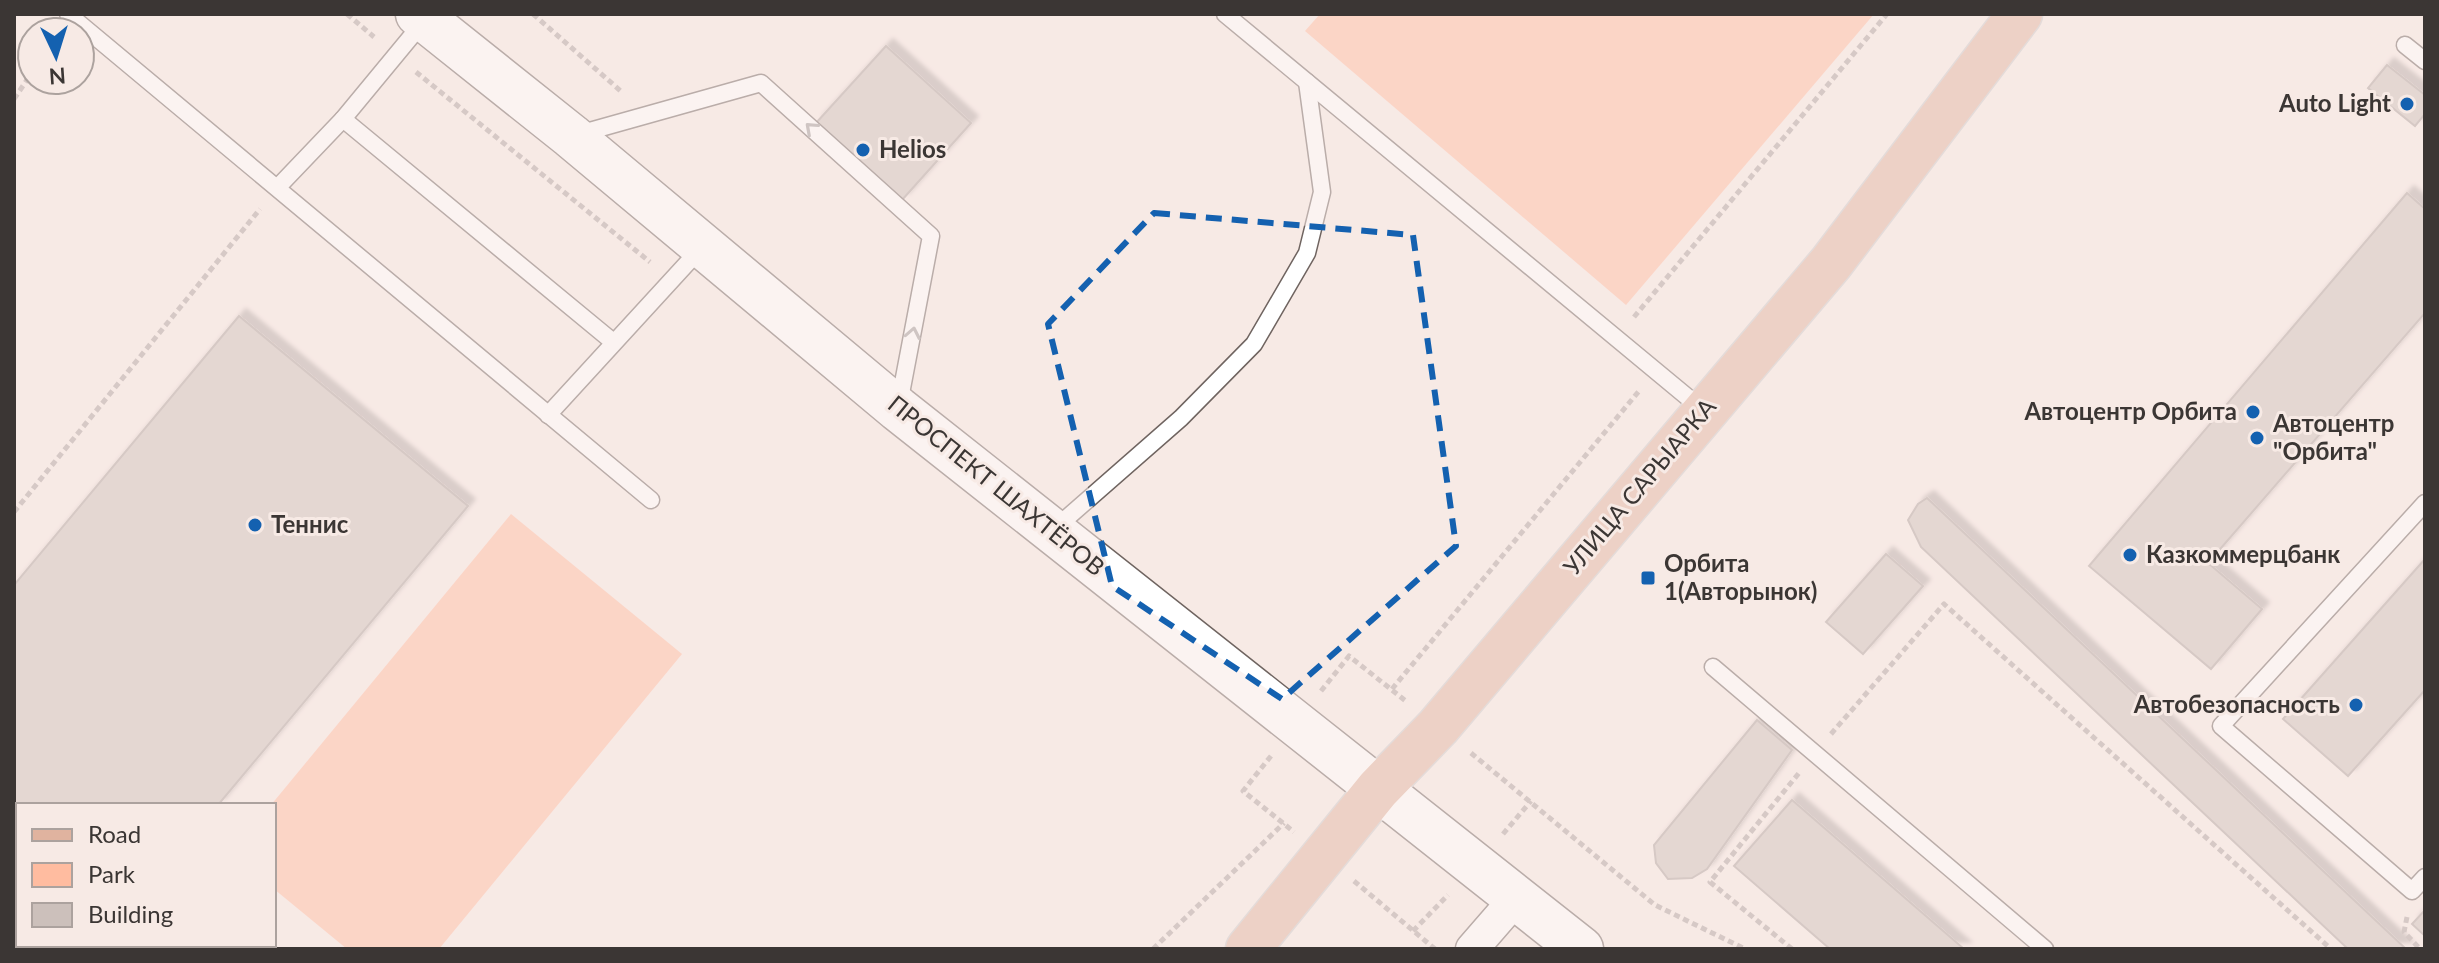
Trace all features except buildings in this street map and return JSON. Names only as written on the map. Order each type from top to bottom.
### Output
[{"type":"main road","name":"УЛИЦА САРЫАРКА","points":[[1248,949],[1378,789],[1438,727],[1703,410],[1831,263],[2020,14]]},
{"type":"main road","name":"ПРОСПЕКТ ШАХТЁРОВ","points":[[421,17],[571,136],[898,409],[1518,896],[1581,949]]},
{"type":"street","points":[[1472,949],[1518,896]]},
{"type":"lane","points":[[68,14],[651,500]]},
{"type":"lane","points":[[1225,14],[1618,336],[1703,410]]},
{"type":"lane","points":[[278,187],[343,119],[421,17]]},
{"type":"lane","points":[[2405,45],[2425,61]]},
{"type":"lane","points":[[1051,531],[1181,418],[1254,344],[1307,253],[1322,192],[1307,82]]},
{"type":"lane","points":[[571,136],[761,83],[931,236],[898,409]]},
{"type":"lane","points":[[343,119],[612,341]]},
{"type":"lane","points":[[548,415],[612,341],[703,246]]},
{"type":"lane","points":[[2425,503],[2221,726],[2412,891],[2425,877]]},
{"type":"lane","points":[[1713,667],[2045,949]]},
{"type":"path","points":[[533,14],[648,115]]},
{"type":"path","points":[[1618,336],[1887,14]]},
{"type":"path","points":[[14,512],[278,187]]},
{"type":"path","points":[[1392,689],[1656,370]]},
{"type":"path","points":[[1792,949],[1710,882],[1815,753],[1944,604],[2331,949]]},
{"type":"path","points":[[1153,949],[1284,823]]},
{"type":"path","points":[[2412,891],[2404,932],[2420,949]]},
{"type":"highlighted area","points":[[1154,213],[1413,235],[1456,546],[1282,699],[1112,586],[1048,324]]},
{"type":"green space","points":[[1320,14],[1874,14],[1626,305],[1305,31]]},
{"type":"green space","points":[[511,514],[682,654],[439,949],[347,949],[276,891],[276,803],[273,803]]},
{"type":"place","name":"Auto Light","points":[[2407,104]]},
{"type":"place","name":"Helios","points":[[863,150]]},
{"type":"place","name":"Автоцентр Орбита","points":[[2253,412]]},
{"type":"place","name":"Автоцентр \"Орбита\"","points":[[2257,438]]},
{"type":"place","name":"Теннис","points":[[255,525]]},
{"type":"place","name":"Казкоммерцбанк","points":[[2130,555]]},
{"type":"place","name":"Орбита 1(Авторынок)","points":[[1648,578]]},
{"type":"place","name":"Автобезопасность","points":[[2356,705]]}]
